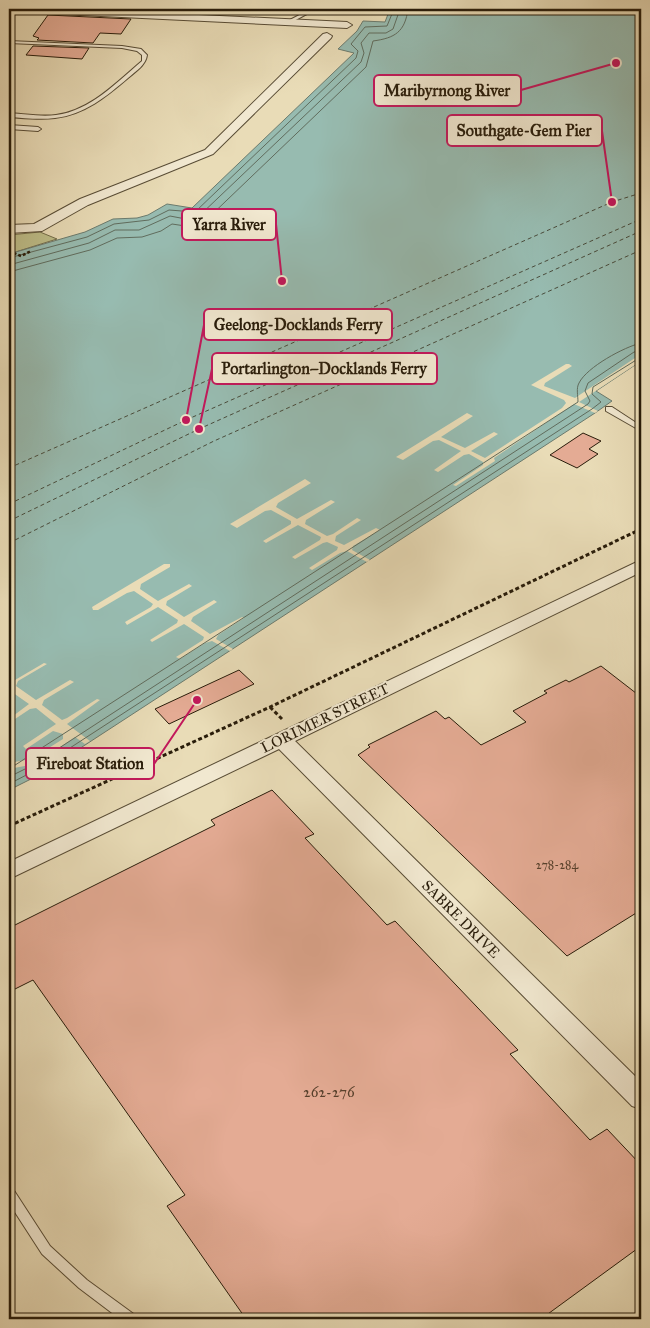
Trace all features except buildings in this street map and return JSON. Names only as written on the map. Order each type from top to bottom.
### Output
[{"type":"street","points":[[18,9],[150,12],[347,25]]},
{"type":"street","points":[[9,229],[37,228],[84,202],[209,152],[328,36]]},
{"type":"street","name":"LORIMER STREET","points":[[9,871],[641,565]]},
{"type":"street","name":"SABRE DRIVE","points":[[281,739],[641,1098]]},
{"type":"lane","points":[[288,22],[314,9]]},
{"type":"lane","points":[[9,42],[122,47],[139,50],[145,55],[144,61],[92,104],[70,114],[37,117],[9,115]]},
{"type":"lane","points":[[9,127],[38,129]]},
{"type":"lane","points":[[609,409],[641,429]]},
{"type":"lane","points":[[9,1193],[46,1250],[83,1284],[130,1319]]},
{"type":"path","points":[[9,251],[21,256],[31,251]]},
{"type":"path","points":[[9,826],[270,707],[641,529]]},
{"type":"green space","points":[[40,232],[57,239],[9,254],[9,235]]},
{"type":"water","points":[[390,9],[641,9],[641,361],[596,391],[612,401],[595,413],[39,775],[9,790],[9,254],[85,232],[113,219],[137,218],[148,215],[167,204],[192,208],[354,53],[338,49],[357,31],[363,21],[385,22]]},
{"type":"pier","points":[[641,354],[641,361],[579,402],[598,411],[595,413],[574,404],[494,458],[495,461],[456,486],[453,485],[483,465],[483,462],[469,454],[464,455],[438,472],[434,470],[461,451],[439,440],[433,441],[403,460],[396,457],[467,413],[473,416],[441,437],[465,448],[494,432],[498,434],[471,451],[485,458],[562,408],[566,403],[564,400],[531,385],[569,364],[572,366],[545,383],[544,386],[575,398]]},
{"type":"pier","points":[[305,479],[311,483],[278,503],[276,507],[297,519],[331,500],[335,502],[306,520],[305,524],[327,536],[357,518],[361,520],[336,536],[335,541],[344,545],[376,528],[380,530],[353,546],[352,550],[370,560],[367,562],[347,551],[340,553],[312,570],[309,568],[337,550],[338,547],[327,542],[323,543],[295,559],[292,557],[320,540],[321,537],[298,525],[266,543],[263,541],[291,524],[291,521],[271,510],[265,511],[237,528],[230,524]]},
{"type":"pier","points":[[164,564],[170,564],[170,567],[141,584],[140,589],[158,601],[189,584],[192,586],[167,601],[166,605],[184,617],[214,600],[217,602],[193,617],[191,621],[210,634],[242,617],[244,618],[218,635],[216,639],[233,649],[230,651],[212,641],[205,643],[180,659],[176,657],[203,640],[204,637],[184,624],[152,642],[150,640],[177,623],[178,620],[158,607],[127,625],[125,622],[153,604],[134,591],[98,610],[93,610],[92,607]]},
{"type":"pier","points":[[44,663],[47,664],[18,681],[16,686],[36,700],[70,680],[74,682],[44,700],[42,705],[62,720],[97,699],[100,700],[67,724],[90,741],[85,744],[75,737],[35,764],[9,769],[9,763],[31,759],[63,739],[63,734],[53,731],[26,749],[23,746],[56,724],[36,708],[30,709],[9,723],[9,719],[29,704],[9,690],[9,681],[15,680]]},
{"type":"ferry route","points":[[9,468],[612,202],[641,193]]},
{"type":"ferry route","points":[[9,504],[186,420],[641,219]]},
{"type":"ferry route","points":[[9,521],[199,429],[641,231]]},
{"type":"ferry route","points":[[9,543],[214,441],[641,250]]},
{"type":"place","name":"Maribyrnong River","points":[[616,63]]},
{"type":"place","name":"Southgate-Gem Pier","points":[[612,202]]},
{"type":"place","name":"Yarra River","points":[[282,281]]},
{"type":"place","name":"Geelong-Docklands Ferry","points":[[186,420]]},
{"type":"place","name":"Portarlington–Docklands Ferry","points":[[199,429]]},
{"type":"place","name":"Fireboat Station","points":[[197,700]]}]
